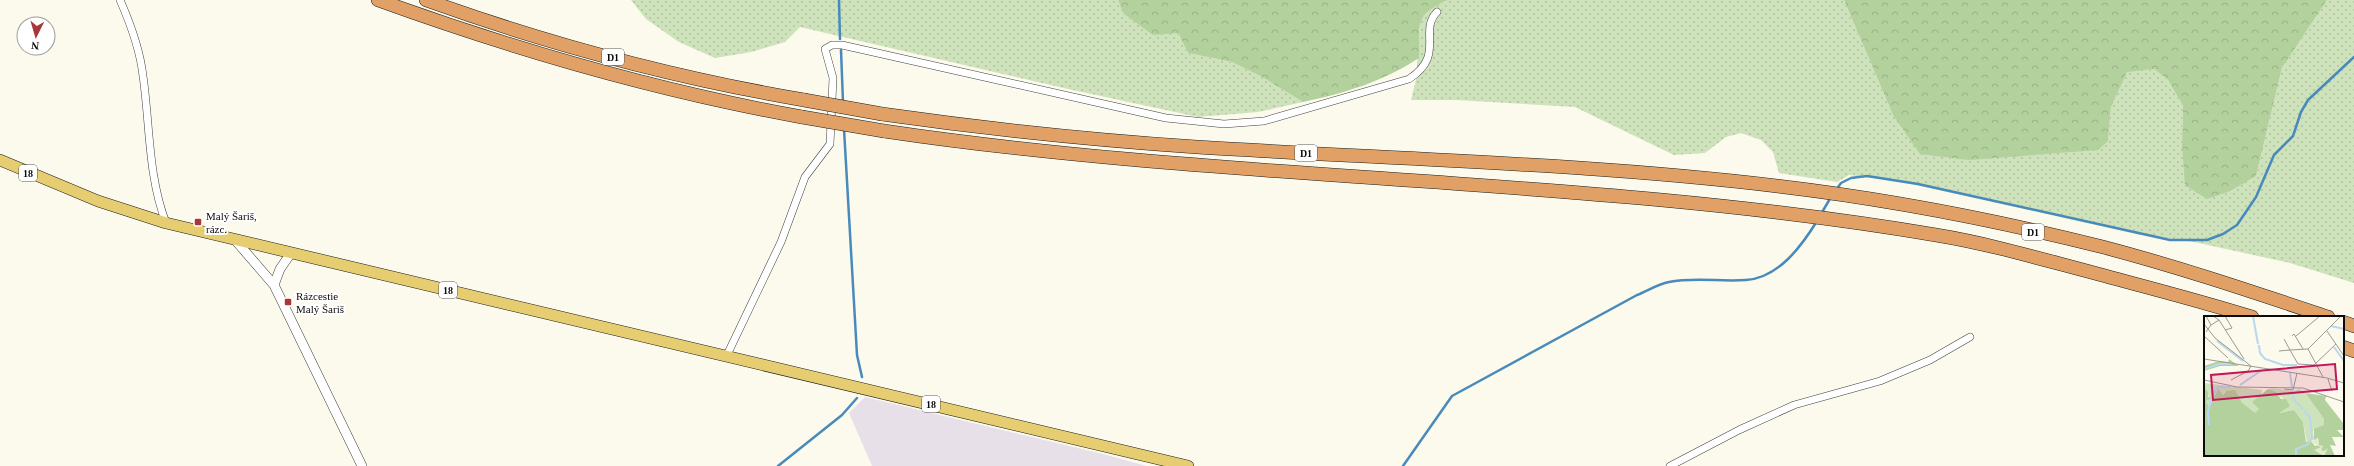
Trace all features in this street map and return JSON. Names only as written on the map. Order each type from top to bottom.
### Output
[{"type":"highway","name":"D1","points":[[378,0],[503,43],[619,76],[748,107],[884,131],[1074,156],[1729,206],[1941,236],[2038,258],[2248,316]]},
{"type":"highway","name":"D1","points":[[426,0],[508,27],[646,66],[748,90],[882,114],[963,125],[1144,143],[1575,166],[1828,192],[1926,209],[2101,247],[2190,272],[2325,316]]},
{"type":"highway","points":[[2344,322],[2354,326]]},
{"type":"main road","name":"18","points":[[0,160],[98,201],[166,223],[291,254],[727,355],[1188,466]]},
{"type":"street","points":[[120,0],[135,34],[140,61],[152,165],[159,206],[166,223]]},
{"type":"street","points":[[727,355],[781,242],[805,177],[830,144],[833,78],[825,49],[832,46],[842,45],[1166,118],[1198,123],[1243,124],[1304,111],[1409,79],[1422,68],[1427,59],[1430,46],[1430,21],[1437,12]]},
{"type":"street","points":[[236,241],[274,285],[362,466]]},
{"type":"street","points":[[274,285],[280,268],[291,254]]},
{"type":"street","points":[[1670,466],[1739,430],[1794,405],[1880,381],[1930,360],[1970,336]]},
{"type":"shaded area","points":[[865,397],[1147,466],[872,466],[849,413]]},
{"type":"green space","points":[[631,0],[1118,0],[1123,13],[1178,33],[1188,53],[1232,62],[1262,77],[1303,102],[1258,112],[1198,117],[1068,89],[800,27],[785,42],[751,52],[715,58],[679,42],[646,19]]},
{"type":"green space","points":[[1118,0],[1448,0],[1429,11],[1421,22],[1419,29],[1419,58],[1391,74],[1363,86],[1334,95],[1303,102],[1262,77],[1232,62],[1188,53],[1178,33],[1153,35],[1123,13]]},
{"type":"green space","points":[[1448,0],[1844,0],[1893,115],[2108,141],[2111,107],[2127,71],[2154,69],[2168,80],[2183,106],[2182,145],[2256,176],[2282,68],[2327,0],[2354,0],[2354,283],[2290,263],[2194,242],[2136,234],[1898,181],[1849,175],[1837,182],[1779,173],[1773,152],[1761,140],[1741,133],[1726,137],[1705,153],[1674,155],[1575,107],[1456,100],[1411,100],[1416,80],[1420,20],[1430,8]]},
{"type":"green space","points":[[1844,0],[2327,0],[2282,68],[2256,176],[2230,191],[2207,199],[2185,185],[2182,145],[2183,106],[2168,80],[2154,69],[2127,72],[2111,107],[2108,141],[2098,150],[1969,160],[1920,154],[1893,115]]},
{"type":"waterway","points":[[839,0],[840,39]]},
{"type":"waterway","points":[[841,50],[843,102]]},
{"type":"waterway","points":[[1836,190],[1841,183],[1851,178],[1867,176],[1918,184],[2170,240],[2207,240],[2223,234],[2237,225],[2256,197],[2274,155],[2293,136],[2301,112],[2308,100],[2354,57]]},
{"type":"waterway","points":[[844,129],[857,355],[862,377]]},
{"type":"waterway","points":[[1821,214],[1831,197]]},
{"type":"waterway","points":[[1403,466],[1452,396],[1637,295],[1661,284],[1688,280],[1746,280],[1758,278],[1768,274],[1788,260],[1804,241],[1817,221]]},
{"type":"waterway","points":[[778,466],[842,415],[857,398]]},
{"type":"place","name":"Malý Šariš, rázc.","points":[[198,222]]},
{"type":"place","name":"Rázcestie Malý Šariš","points":[[288,302]]}]
